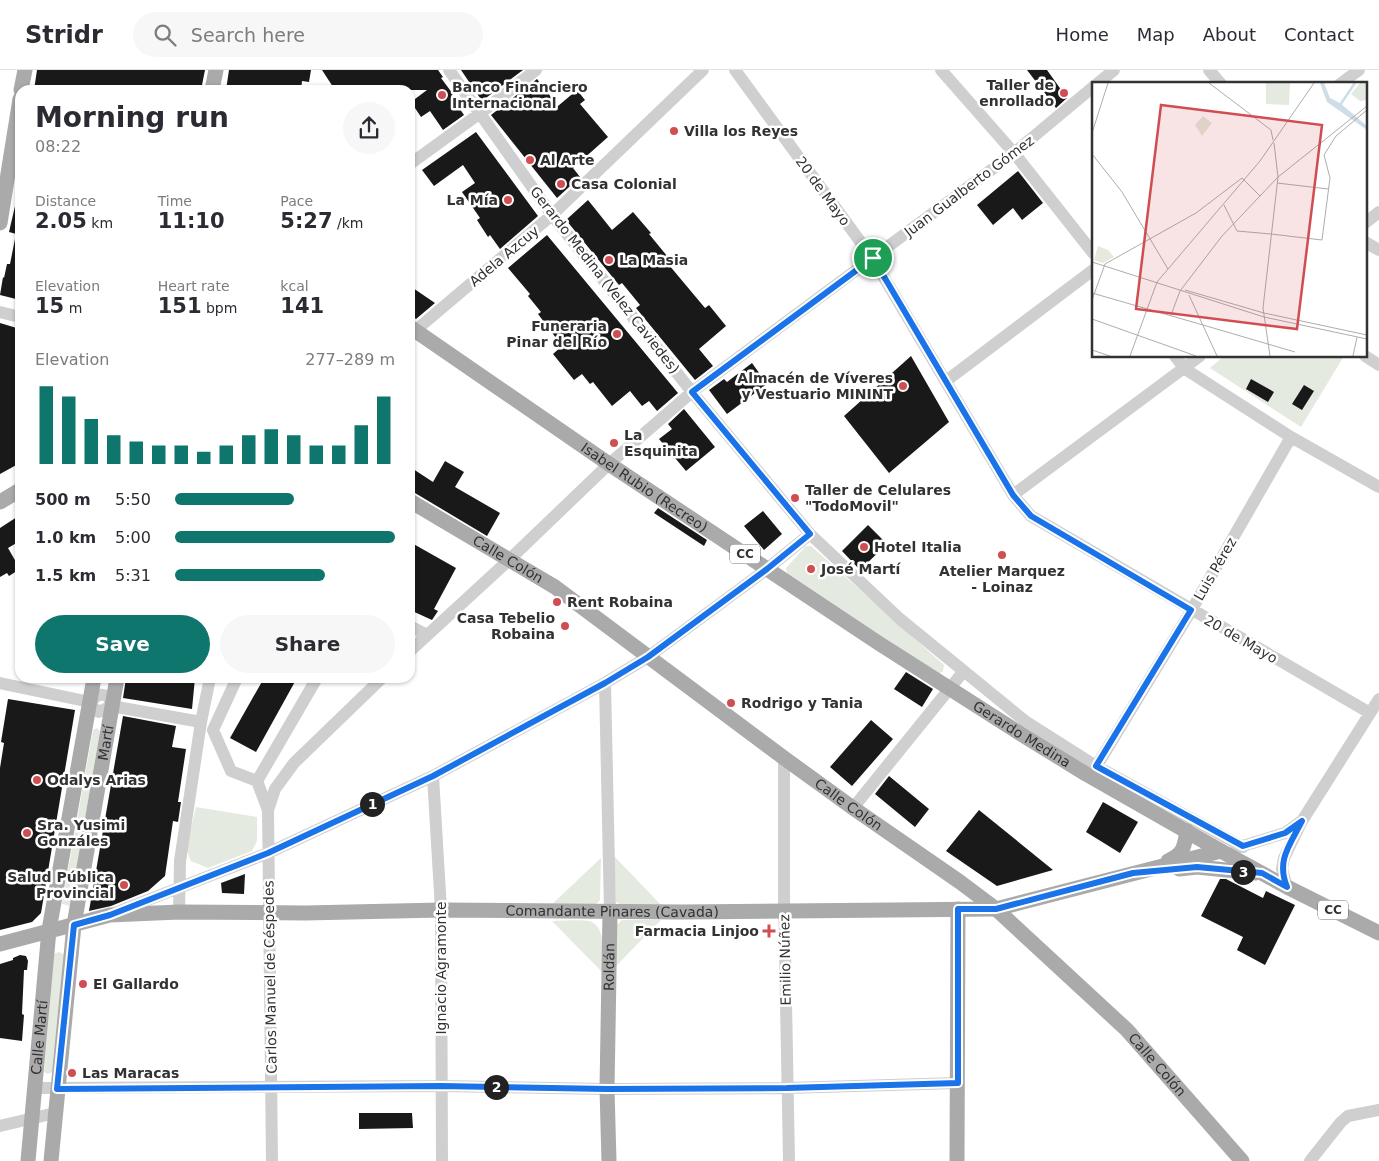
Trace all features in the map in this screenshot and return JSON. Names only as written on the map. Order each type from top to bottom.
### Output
[{"type":"main road","points":[[22,85],[24,70]]},
{"type":"main road","points":[[213,85],[216,70]]},
{"type":"main road","points":[[0,224],[15,121]]},
{"type":"main road","name":"Isabel Rubio (Recreo)","points":[[415,333],[880,644]]},
{"type":"main road","points":[[0,502],[15,493]]},
{"type":"main road","name":"Calle Colón","points":[[415,504],[555,587],[784,758],[996,909],[1127,1030],[1242,1161]]},
{"type":"main road","name":"Gerardo Medina","points":[[880,644],[1024,736],[1093,771],[1221,851],[1287,887],[1379,933]]},
{"type":"main road","name":"Martí","points":[[50,923],[93,683]]},
{"type":"main road","name":"Martí","points":[[74,925],[116,683]]},
{"type":"main road","points":[[1157,867],[1179,856],[1187,831]]},
{"type":"main road","name":"Comandante Pinares (Cavada)","points":[[0,944],[50,923],[74,925],[110,915],[179,912],[441,910],[610,912],[996,909],[1221,851]]},
{"type":"main road","points":[[1133,873],[1197,867],[1262,873]]},
{"type":"main road","points":[[957,1161],[958,909]]},
{"type":"main road","name":"Roldán","points":[[609,1161],[607,1089],[610,912]]},
{"type":"main road","name":"Calle Martí","points":[[28,1161],[50,923]]},
{"type":"main road","name":"Calle Martí","points":[[51,1161],[74,925]]},
{"type":"street","name":"Gerardo Medina (Velez Caviedes)","points":[[449,70],[552,215],[692,392],[810,534],[900,619],[962,672]]},
{"type":"street","points":[[415,160],[536,70]]},
{"type":"street","name":"Adela Azcuy","points":[[415,329],[552,215],[703,70]]},
{"type":"street","name":"20 de Mayo","points":[[736,70],[873,258],[1013,495],[1031,516],[1370,713]]},
{"type":"street","points":[[941,70],[1014,153],[1092,251]]},
{"type":"street","points":[[1099,82],[1114,70]]},
{"type":"street","points":[[1209,70],[1219,82]]},
{"type":"street","points":[[1343,82],[1358,70]]},
{"type":"street","name":"Juan Gualberto Gómez","points":[[415,646],[609,464],[692,392],[1014,153],[1092,89]]},
{"type":"street","points":[[1366,222],[1379,212]]},
{"type":"street","points":[[1366,243],[1379,250]]},
{"type":"street","points":[[946,381],[1092,271]]},
{"type":"street","points":[[0,312],[15,315]]},
{"type":"street","points":[[1366,357],[1379,365]]},
{"type":"street","points":[[1176,358],[1184,369],[1291,437],[1379,487]]},
{"type":"street","points":[[1013,495],[1198,358]]},
{"type":"street","name":"Luis Pérez","points":[[1093,771],[1191,610],[1291,437]]},
{"type":"street","points":[[110,915],[268,853],[433,776],[605,683],[648,657],[767,569],[810,534]]},
{"type":"street","points":[[415,629],[427,635]]},
{"type":"street","points":[[853,808],[962,672]]},
{"type":"street","name":"Gerardo Medina","points":[[962,672],[1024,721],[1093,771],[1243,846]]},
{"type":"street","points":[[0,683],[90,702],[100,712],[111,706],[201,722]]},
{"type":"street","points":[[179,912],[180,860],[201,722],[209,683]]},
{"type":"street","points":[[235,683],[213,730],[231,771],[257,781],[268,810]]},
{"type":"street","points":[[257,781],[314,683]]},
{"type":"street","points":[[268,853],[268,810],[275,789],[290,768],[377,683]]},
{"type":"street","name":"Roldán","points":[[605,683],[610,912]]},
{"type":"street","points":[[1287,887],[1282,869],[1284,858],[1302,821],[1379,699]]},
{"type":"street","name":"Emilio Núñez","points":[[784,758],[784,910],[789,1161]]},
{"type":"street","name":"Ignacio Agramonte","points":[[433,776],[441,910],[442,1161]]},
{"type":"street","points":[[1221,851],[1285,833],[1302,821]]},
{"type":"street","name":"Carlos Manuel de Céspedes","points":[[268,853],[272,1161]]},
{"type":"street","points":[[180,860],[186,870],[201,878]]},
{"type":"street","points":[[35,1088],[441,1086],[607,1089],[787,1088],[958,1083]]},
{"type":"street","points":[[1310,1161],[1340,1122],[1348,1116],[1379,1110]]},
{"type":"street","points":[[0,1126],[55,1113]]},
{"type":"shaded area","points":[[1222,358],[1343,358],[1301,427],[1210,368]]},
{"type":"shaded area","points":[[806,546],[811,546],[944,665],[943,671],[939,674],[787,573],[786,568]]},
{"type":"shaded area","points":[[97,728],[100,731],[70,906],[62,904],[93,730]]},
{"type":"shaded area","points":[[196,807],[257,817],[257,841],[252,851],[208,868],[191,861],[186,849]]},
{"type":"shaded area","points":[[614,856],[662,906],[624,906],[616,902]]},
{"type":"shaded area","points":[[601,858],[600,900],[595,905],[549,907]]},
{"type":"shaded area","points":[[622,920],[661,920],[616,966],[616,926]]},
{"type":"shaded area","points":[[552,921],[584,921],[592,922],[597,926],[603,945],[602,972]]},
{"type":"shaded area","points":[[59,952],[65,955],[53,1072],[48,1074],[44,1072],[54,954]]},
{"type":"building","points":[[37,70],[205,70],[202,85],[35,85]]},
{"type":"building","points":[[229,70],[311,70],[309,82],[302,81],[302,85],[227,85]]},
{"type":"building","points":[[322,70],[438,70],[443,77],[441,78],[453,94],[451,96],[464,115],[443,130],[430,111],[421,117],[415,108],[415,99],[427,90],[415,90],[415,85],[332,85]]},
{"type":"building","points":[[461,70],[523,70],[482,101]]},
{"type":"building","points":[[1027,70],[1047,70],[1067,98],[1056,108]]},
{"type":"building","points":[[537,79],[558,106],[577,90],[585,100],[580,104],[608,137],[573,168],[580,177],[557,198],[491,115]]},
{"type":"building","points":[[476,132],[538,216],[500,249],[490,235],[488,237],[477,220],[480,218],[462,192],[475,183],[463,165],[434,186],[422,170]]},
{"type":"building","points":[[1018,171],[1043,203],[1022,220],[1013,208],[993,225],[977,205]]},
{"type":"building","points":[[588,200],[612,230],[633,212],[672,262],[669,265],[705,308],[709,305],[726,326],[699,349],[713,366],[695,380],[636,308],[640,305],[622,283],[619,285],[566,220]]},
{"type":"building","points":[[15,206],[15,234],[9,232]]},
{"type":"building","points":[[547,235],[678,393],[657,411],[649,401],[642,406],[630,391],[612,406],[593,382],[590,384],[582,374],[574,380],[553,354],[562,346],[538,314],[541,312],[528,296],[530,294],[508,268]]},
{"type":"building","points":[[15,239],[15,299],[0,295],[7,264],[10,264]]},
{"type":"building","points":[[415,289],[435,303],[415,318]]},
{"type":"building","points":[[0,323],[15,328],[15,466],[0,474]]},
{"type":"building","name":"Almacén de Víveres y Vestuario MININT","points":[[911,356],[949,422],[889,473],[844,416]]},
{"type":"building","points":[[752,363],[767,384],[727,414],[709,390],[724,379],[727,382]]},
{"type":"building","points":[[1251,379],[1274,392],[1268,402],[1246,389]]},
{"type":"building","points":[[1304,385],[1314,391],[1302,410],[1292,404]]},
{"type":"building","points":[[684,409],[715,447],[686,471],[659,439],[672,429],[668,424]]},
{"type":"building","points":[[445,461],[464,472],[455,487],[500,513],[487,536],[415,493],[415,470],[433,482]]},
{"type":"building","points":[[658,508],[707,540],[704,546],[654,513]]},
{"type":"building","points":[[763,511],[782,534],[764,550],[744,526]]},
{"type":"building","points":[[15,518],[15,544],[8,548],[15,560],[15,572],[9,576],[7,573],[0,577],[0,528]]},
{"type":"building","name":"Hotel Italia","points":[[868,525],[887,544],[860,570],[842,551]]},
{"type":"building","points":[[415,545],[456,568],[434,609],[438,611],[432,620],[415,612]]},
{"type":"building","points":[[906,672],[933,689],[922,707],[894,689]]},
{"type":"building","points":[[125,683],[195,683],[192,709],[123,698]]},
{"type":"building","points":[[261,683],[294,683],[256,752],[230,738]]},
{"type":"building","points":[[8,699],[75,710],[41,913],[32,922],[0,930],[0,768],[4,743],[1,742]]},
{"type":"building","points":[[123,716],[176,726],[172,747],[186,749],[178,802],[181,802],[178,822],[173,821],[165,876],[148,891],[111,906],[89,911]]},
{"type":"building","points":[[871,720],[893,739],[852,786],[830,767]]},
{"type":"building","points":[[889,776],[929,809],[915,827],[875,794]]},
{"type":"building","points":[[1103,802],[1138,822],[1120,853],[1086,832]]},
{"type":"building","points":[[979,810],[1053,870],[997,886],[946,851]]},
{"type":"building","points":[[245,874],[244,894],[222,893],[221,883]]},
{"type":"building","points":[[1220,879],[1226,879],[1263,898],[1266,891],[1295,905],[1265,965],[1237,950],[1243,937],[1201,916]]},
{"type":"building","points":[[20,955],[26,956],[28,961],[27,970],[24,970],[22,1041],[0,1038],[0,964],[13,960],[13,958]]},
{"type":"building","points":[[359,1113],[412,1113],[413,1128],[359,1129]]},
{"type":"place","name":"Taller de enrollado","points":[[1064,93]]},
{"type":"place","name":"Banco Financiero Internacional","points":[[442,95]]},
{"type":"place","name":"Villa los Reyes","points":[[674,131]]},
{"type":"place","name":"Al Arte","points":[[530,160]]},
{"type":"place","name":"Casa Colonial","points":[[561,184]]},
{"type":"place","name":"La Mía","points":[[508,200]]},
{"type":"place","name":"La Masia","points":[[609,260]]},
{"type":"place","name":"Funeraria Pinar del Río","points":[[617,334]]},
{"type":"place","name":"Almacén de Víveres y Vestuario MININT","points":[[903,386]]},
{"type":"place","name":"La Esquinita","points":[[614,443]]},
{"type":"place","name":"Taller de Celulares \"TodoMovil\"","points":[[795,498]]},
{"type":"place","name":"Hotel Italia","points":[[864,547]]},
{"type":"place","name":"Atelier Marquez - Loinaz","points":[[1002,555]]},
{"type":"place","name":"José Martí","points":[[811,569]]},
{"type":"place","name":"Rent Robaina","points":[[557,602]]},
{"type":"place","name":"Casa Tebelio Robaina","points":[[565,626]]},
{"type":"place","name":"Rodrigo y Tania","points":[[731,703]]},
{"type":"place","name":"Odalys Arias","points":[[37,780]]},
{"type":"place","name":"Sra. Yusimi Gonzáles","points":[[27,833]]},
{"type":"place","name":"Salud Pública Provincial","points":[[124,885]]},
{"type":"place","name":"Farmacia Linjoo","points":[[769,931]]},
{"type":"place","name":"El Gallardo","points":[[83,984]]},
{"type":"place","name":"Las Maracas","points":[[72,1073]]},
{"type":"route","points":[[873,258],[1013,495],[1031,516],[1191,610],[1096,766],[1243,846],[1285,833],[1302,821],[1284,858],[1282,869],[1287,887],[1262,873],[1197,867],[1133,873],[996,909],[958,909],[958,1083],[787,1088],[607,1089],[441,1086],[272,1086],[57,1089],[74,925],[110,915],[268,853],[433,776],[605,683],[648,657],[767,569],[810,534],[692,392],[873,258]]}]
